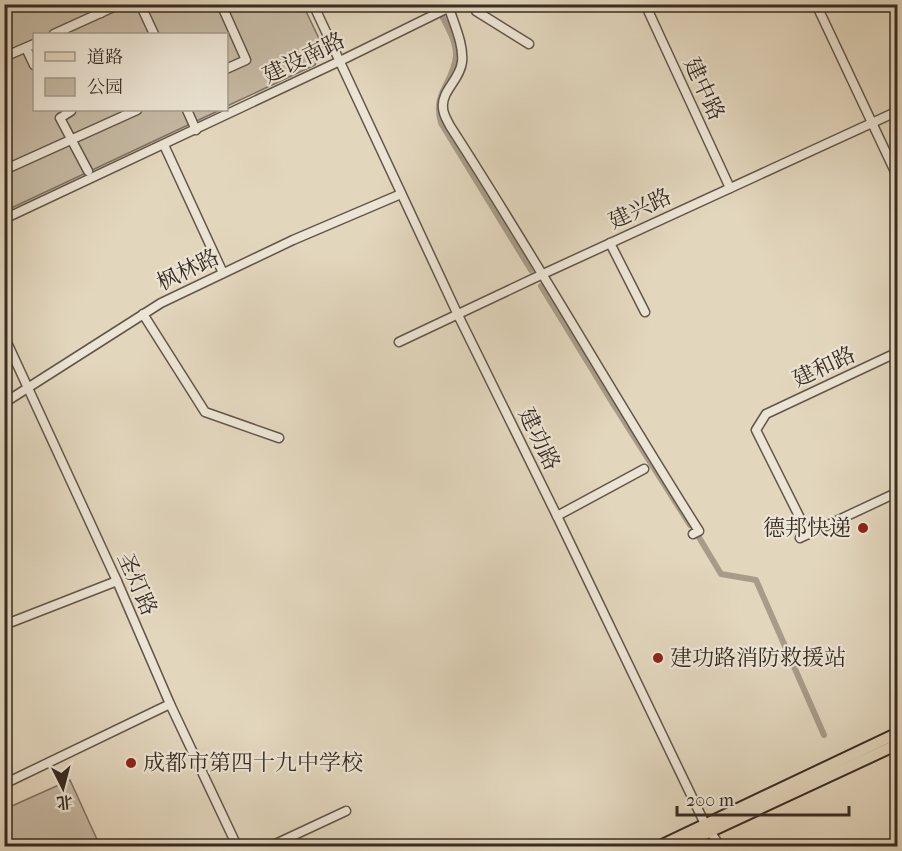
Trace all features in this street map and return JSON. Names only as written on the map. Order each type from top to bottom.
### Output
[{"type":"main road","points":[[679,846],[707,828],[897,733]]},
{"type":"main road","points":[[660,846],[707,828],[897,744]]},
{"type":"street","points":[[56,33],[99,9],[120,4]]},
{"type":"street","points":[[140,4],[154,33]]},
{"type":"street","points":[[221,4],[246,60],[228,68]]},
{"type":"street","name":"建功路","points":[[313,4],[458,315],[707,828],[720,846]]},
{"type":"street","points":[[472,4],[476,11],[529,44]]},
{"type":"street","name":"建中路","points":[[645,4],[730,188]]},
{"type":"street","points":[[816,4],[897,178]]},
{"type":"street","points":[[450,7],[463,60],[460,73],[444,98],[443,110],[450,126],[699,531],[693,534]]},
{"type":"street","name":"建设南路","points":[[4,219],[340,62],[450,7]]},
{"type":"street","points":[[4,57],[33,44]]},
{"type":"street","points":[[26,48],[33,63]]},
{"type":"street","points":[[71,111],[60,118],[88,171]]},
{"type":"street","points":[[4,170],[135,111]]},
{"type":"street","points":[[188,111],[196,130]]},
{"type":"street","name":"建兴路","points":[[399,342],[897,111]]},
{"type":"street","points":[[164,144],[223,273]]},
{"type":"street","name":"枫林路","points":[[4,403],[161,303],[293,240],[402,194]]},
{"type":"street","points":[[610,243],[645,312]]},
{"type":"street","points":[[143,314],[205,412],[279,438]]},
{"type":"street","name":"圣灯路","points":[[4,336],[117,581],[170,704],[237,846]]},
{"type":"street","name":"建和路","points":[[897,352],[766,414],[756,430],[804,536],[897,492]]},
{"type":"street","points":[[557,516],[644,469]]},
{"type":"street","points":[[4,625],[117,581]]},
{"type":"street","points":[[4,783],[170,704]]},
{"type":"street","points":[[271,846],[346,811]]},
{"type":"green space","points":[[4,5],[303,5],[323,47],[315,65],[228,106],[228,33],[33,33],[33,111],[218,111],[5,211]]},
{"type":"green space","points":[[70,780],[100,846],[8,846],[5,839],[5,809]]},
{"type":"waterway","points":[[436,4],[452,36],[456,50],[452,74],[439,103],[441,123],[531,270]]},
{"type":"waterway","points":[[541,286],[690,525]]},
{"type":"waterway","points":[[697,534],[721,574],[756,580],[824,735]]},
{"type":"place","name":"德邦快递","points":[[863,528]]},
{"type":"place","name":"建功路消防救援站","points":[[658,658]]},
{"type":"place","name":"成都市第四十九中学校","points":[[131,763]]}]
